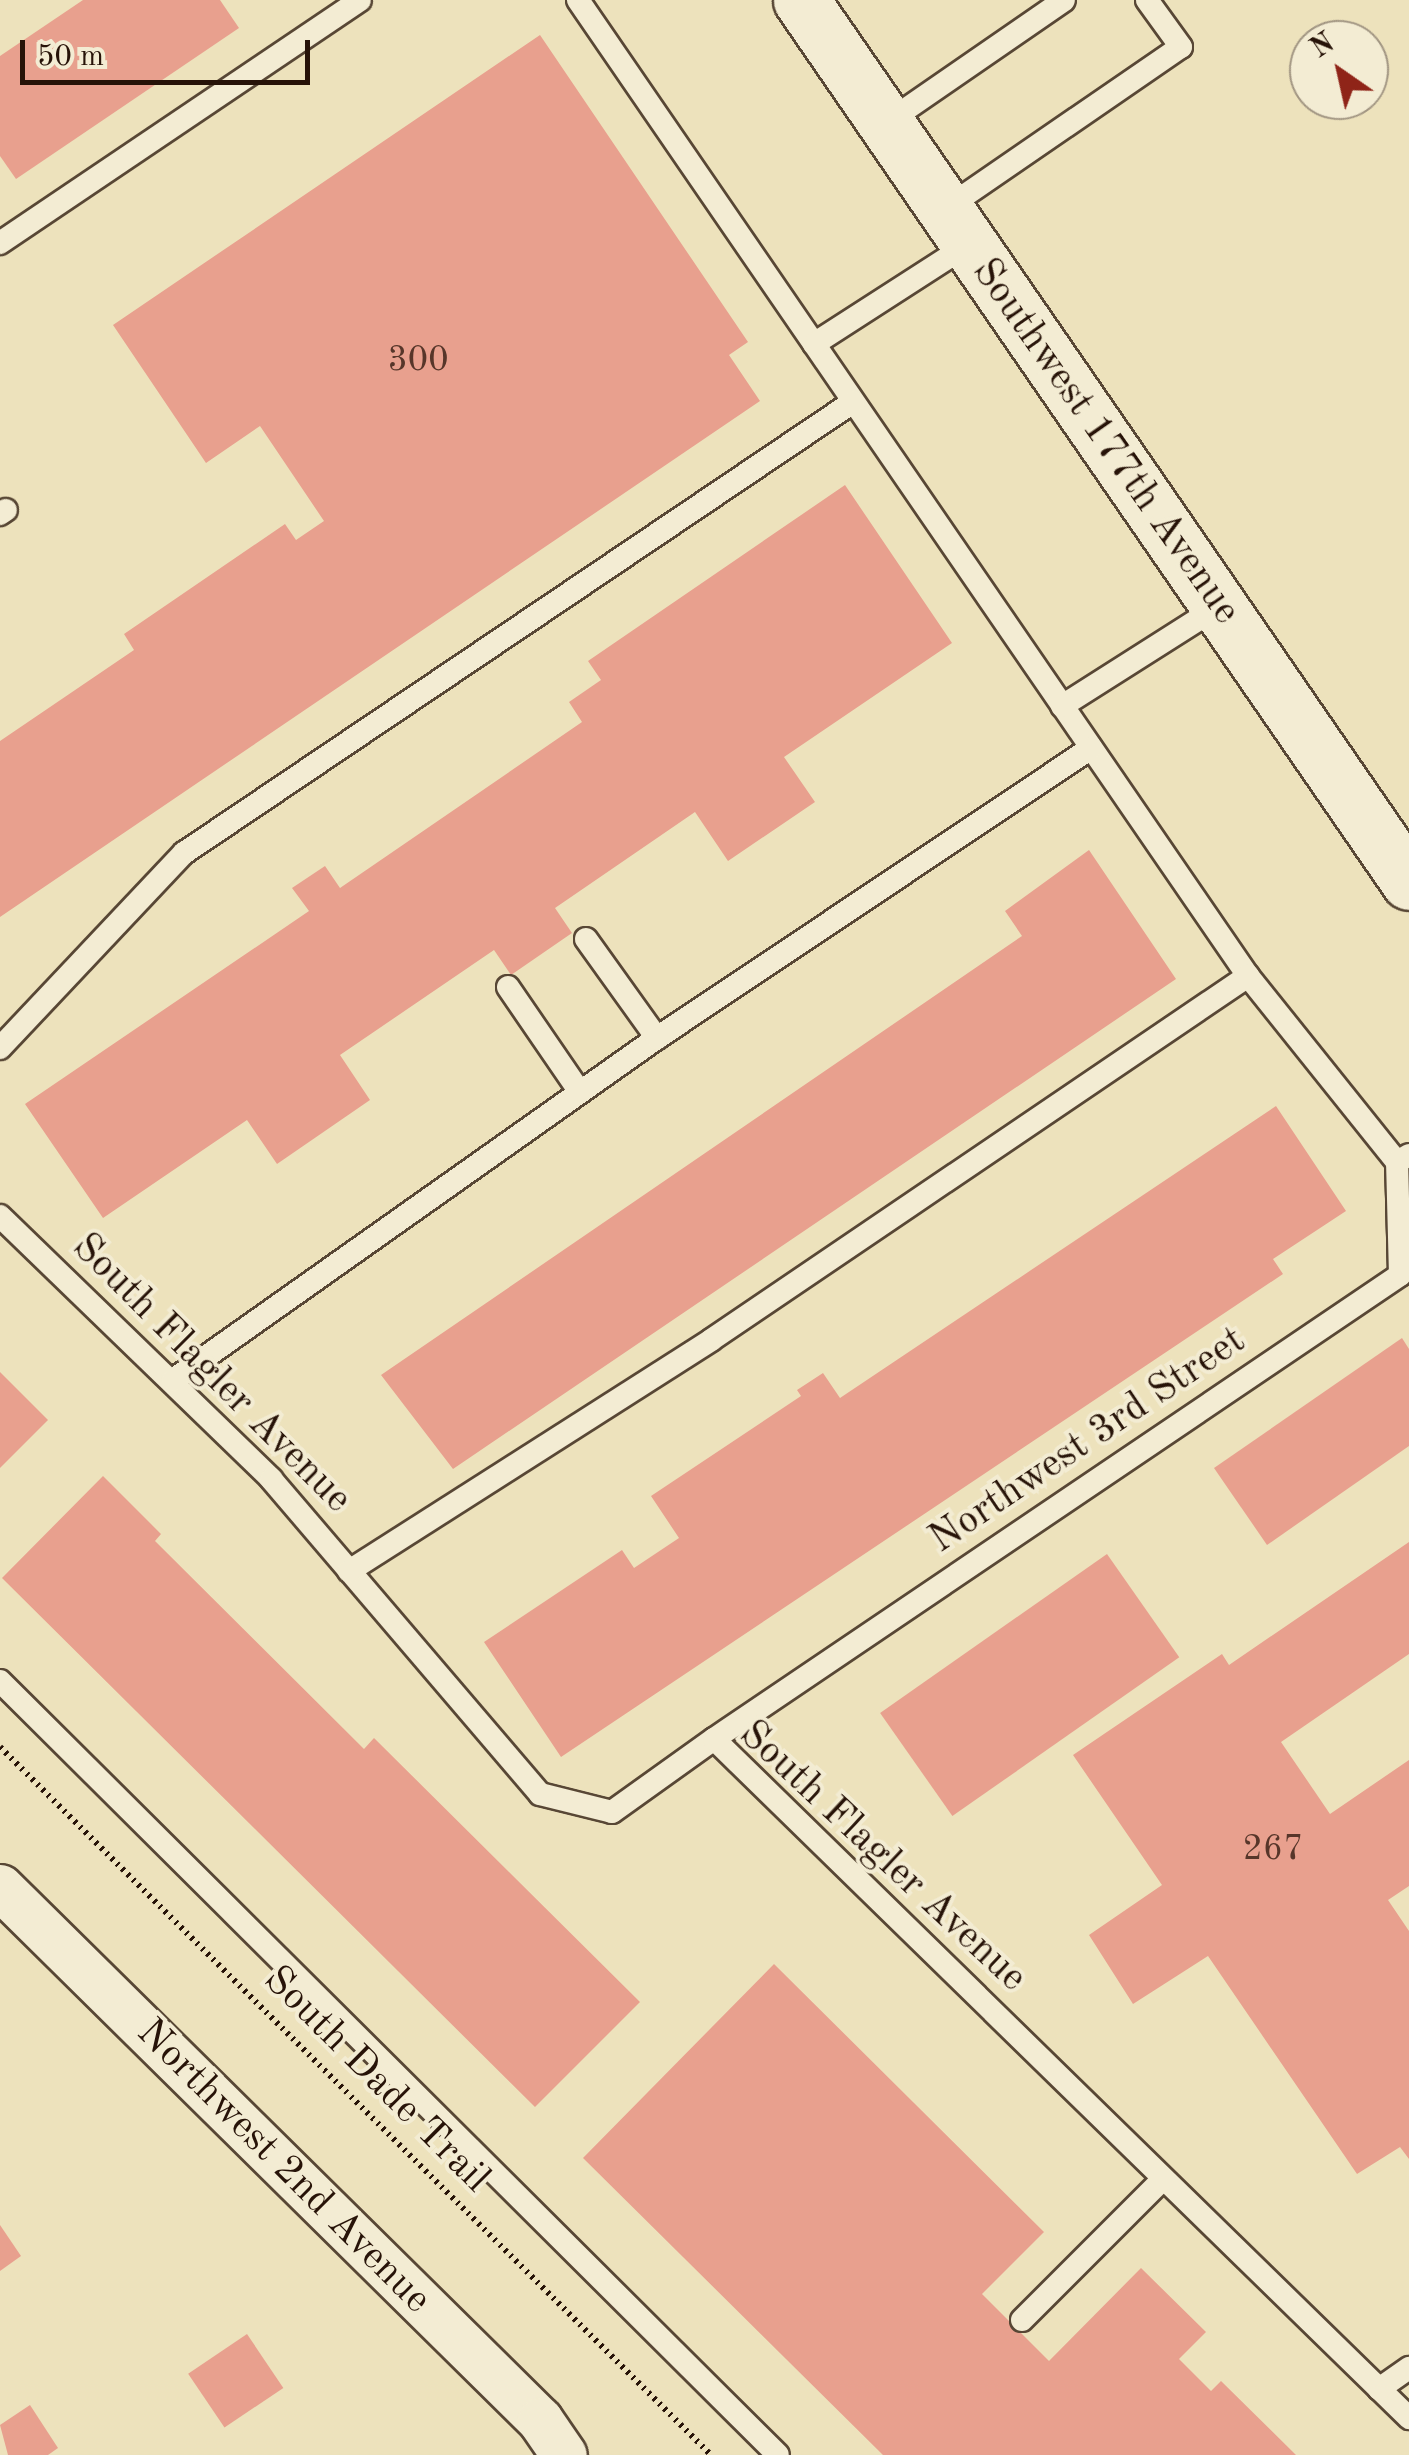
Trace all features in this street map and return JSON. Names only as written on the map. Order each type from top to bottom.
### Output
[{"type":"main road","name":"Southwest 177th Avenue","points":[[801,0],[1409,882]]},
{"type":"street","name":"Northwest 2nd Avenue","points":[[0,1887],[565,2452]]},
{"type":"lane","points":[[0,243],[360,0]]},
{"type":"lane","points":[[578,0],[1248,976],[1403,1158]]},
{"type":"lane","points":[[886,123],[1064,0]]},
{"type":"lane","points":[[814,344],[1181,47],[1147,0]]},
{"type":"lane","points":[[0,1048],[184,852],[854,402]]},
{"type":"lane","points":[[1062,706],[1218,607]]},
{"type":"lane","points":[[172,1380],[658,1038],[1091,748]]},
{"type":"lane","points":[[586,939],[658,1038]]},
{"type":"lane","points":[[349,1570],[710,1340],[1248,976]]},
{"type":"lane","points":[[508,987],[580,1092]]},
{"type":"lane","name":"Northwest 3rd Street","points":[[714,1740],[1404,1282],[1403,1158]]},
{"type":"lane","name":"South Flagler Avenue","points":[[0,1216],[172,1380],[349,1570],[540,1794],[612,1812],[714,1740],[1409,2418]]},
{"type":"lane","points":[[0,1681],[778,2455]]},
{"type":"lane","points":[[1022,2320],[1164,2179]]},
{"type":"lane","points":[[1379,2389],[1409,2368]]},
{"type":"path","name":"South Dade Trail","points":[[0,1748],[710,2455]]},
{"type":"building","points":[[83,0],[220,0],[239,28],[16,179],[0,156],[0,56]]},
{"type":"building","points":[[540,35],[748,342],[729,355],[760,401],[0,917],[0,741],[134,650],[124,634],[285,524],[296,540],[324,521],[260,426],[206,463],[113,325]]},
{"type":"building","points":[[845,485],[952,643],[784,757],[815,802],[728,861],[695,812],[555,908],[572,933],[511,975],[494,950],[340,1055],[370,1100],[277,1164],[247,1120],[103,1218],[25,1104],[309,911],[292,888],[325,866],[340,888],[582,722],[569,702],[601,680],[588,661]]},
{"type":"building","points":[[1089,850],[1176,979],[453,1469],[381,1375],[1022,936],[1005,911]]},
{"type":"building","points":[[1276,1106],[1346,1211],[1273,1259],[1283,1274],[561,1757],[484,1642],[622,1550],[634,1568],[679,1538],[651,1496],[801,1396],[797,1390],[823,1373],[840,1398]]},
{"type":"building","points":[[1402,1338],[1409,1349],[1409,1446],[1267,1545],[1214,1468]]},
{"type":"building","points":[[0,1372],[48,1420],[0,1468]]},
{"type":"building","points":[[103,1476],[161,1534],[155,1541],[364,1749],[374,1738],[640,2002],[535,2107],[2,1578]]},
{"type":"building","points":[[1409,1542],[1409,1654],[1281,1742],[1330,1814],[1409,1760],[1409,1886],[1388,1900],[1409,1931],[1409,2159],[1400,2147],[1357,2174],[1208,1956],[1133,2004],[1089,1935],[1162,1885],[1073,1755],[1222,1654],[1229,1665]]},
{"type":"building","points":[[1107,1554],[1179,1657],[952,1816],[880,1713]]},
{"type":"building","points":[[774,1964],[1044,2232],[982,2294],[1049,2361],[1141,2268],[1206,2332],[1179,2359],[1211,2391],[1221,2381],[1296,2455],[883,2455],[583,2158]]},
{"type":"building","points":[[0,2225],[21,2256],[0,2271]]},
{"type":"building","points":[[247,2334],[283,2388],[224,2428],[188,2374]]},
{"type":"building","points":[[30,2405],[58,2448],[48,2455],[8,2455],[0,2425]]}]
